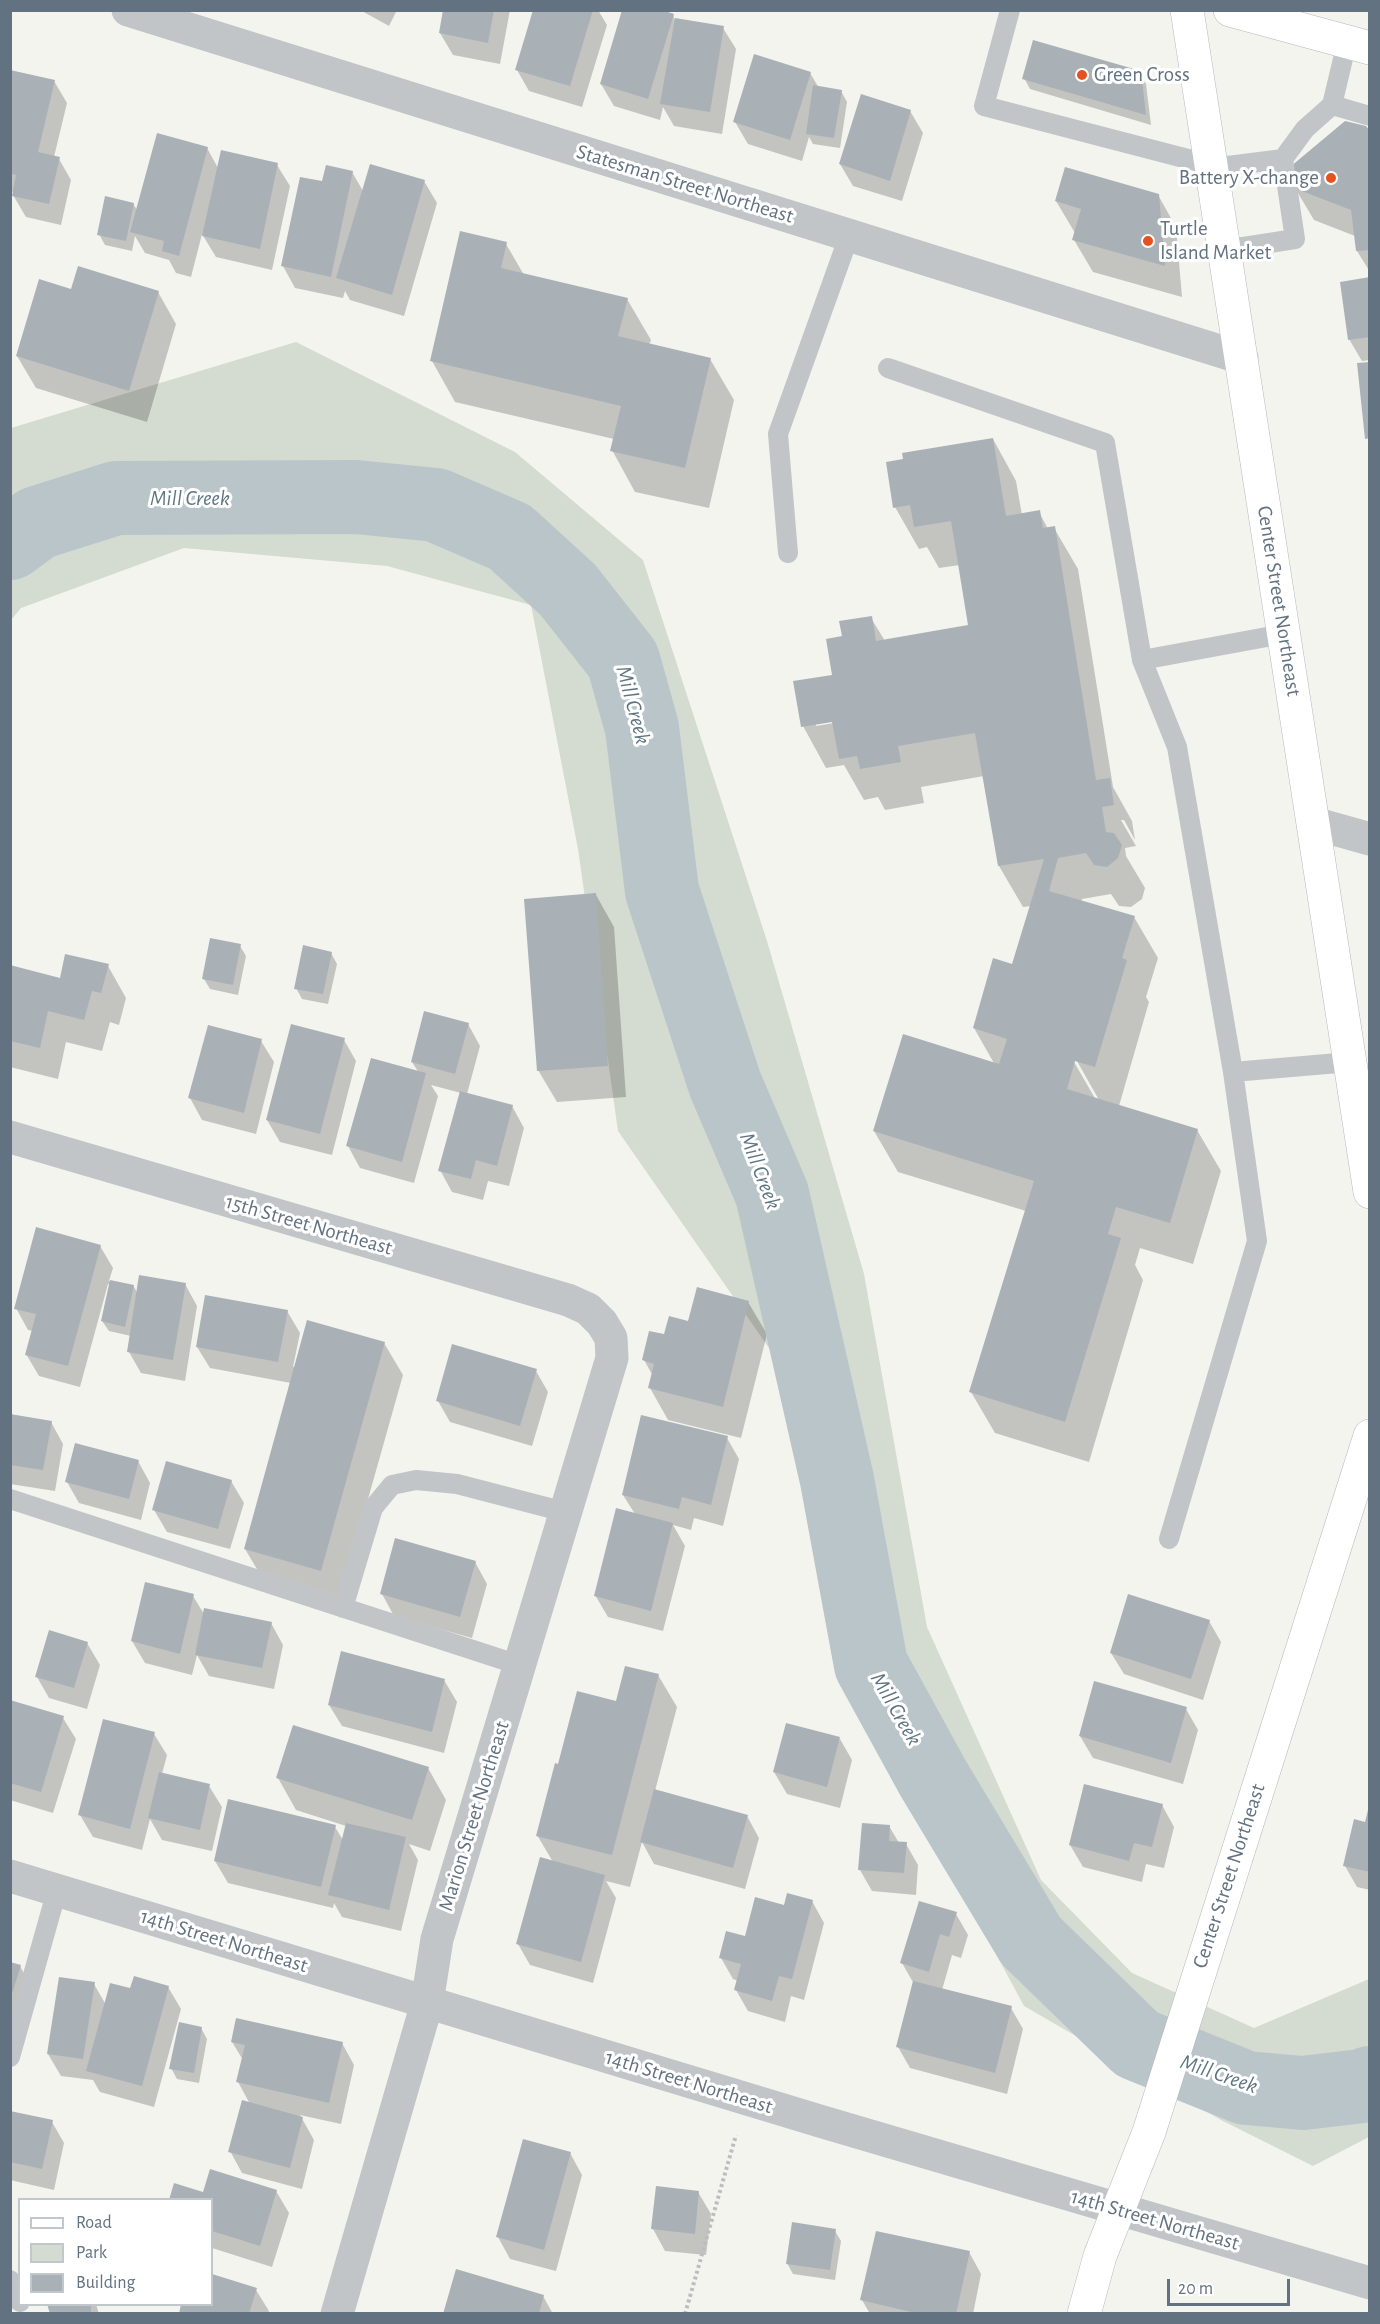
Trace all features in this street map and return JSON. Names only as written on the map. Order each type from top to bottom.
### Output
[{"type":"main road","name":"Center Street Northeast","points":[[1187,10],[1370,1192]]},
{"type":"main road","points":[[1230,10],[1358,45]]},
{"type":"main road","name":"Center Street Northeast","points":[[1084,2313],[1100,2256],[1149,2132],[1370,1437]]},
{"type":"street","name":"Statesman Street Northeast","points":[[128,10],[1242,358]]},
{"type":"street","points":[[1312,823],[1370,839]]},
{"type":"street","name":"15th Street Northeast","points":[[10,1137],[568,1300],[588,1309],[603,1323]]},
{"type":"street","name":"Marion Street Northeast","points":[[337,2313],[427,2003],[437,1939],[612,1358],[611,1338],[603,1323]]},
{"type":"street","name":"14th Street Northeast","points":[[10,1876],[747,2099],[1370,2283]]},
{"type":"lane","points":[[1010,10],[984,106],[1212,166],[1283,159]]},
{"type":"lane","points":[[1224,250],[1295,239],[1283,159],[1305,129],[1332,105],[1358,45]]},
{"type":"lane","points":[[1332,105],[1370,116]]},
{"type":"lane","points":[[788,553],[778,434],[849,236]]},
{"type":"lane","points":[[888,368],[1105,443],[1142,660],[1177,747],[1233,1072],[1257,1240],[1169,1539]]},
{"type":"lane","points":[[1142,660],[1284,634]]},
{"type":"lane","points":[[1233,1072],[1350,1062]]},
{"type":"lane","points":[[343,1608],[373,1508],[392,1485],[416,1480],[457,1484],[565,1512]]},
{"type":"lane","points":[[10,1499],[519,1665]]},
{"type":"lane","points":[[10,2057],[57,1890]]},
{"type":"lane","points":[[10,2280],[18,2298]]},
{"type":"path","points":[[685,2313],[747,2099]]},
{"type":"green space","points":[[296,342],[515,452],[643,560],[767,941],[864,1274],[927,1627],[1041,1880],[1132,1973],[1254,2028],[1369,1979],[1369,2137],[1313,2166],[1221,2120],[1024,2006],[885,1748],[778,1361],[618,1131],[578,849],[531,605],[387,566],[184,548],[21,608],[11,620],[11,428]]},
{"type":"building","points":[[443,10],[494,10],[488,43],[439,33]]},
{"type":"building","points":[[533,10],[593,10],[570,86],[515,70]]},
{"type":"building","points":[[622,10],[662,10],[674,14],[648,99],[600,84]]},
{"type":"building","points":[[675,18],[724,26],[710,112],[660,104]]},
{"type":"building","name":"Green Cross","points":[[1033,40],[1141,71],[1146,115],[1022,79]]},
{"type":"building","points":[[754,54],[811,72],[790,140],[733,122]]},
{"type":"building","points":[[10,70],[55,80],[38,152],[60,157],[49,204],[12,196],[16,175],[10,173]]},
{"type":"building","points":[[813,85],[842,90],[834,138],[806,134]]},
{"type":"building","points":[[861,94],[911,110],[890,181],[839,164]]},
{"type":"building","name":"Battery X-change","points":[[1345,121],[1366,126],[1370,131],[1370,250],[1356,251],[1351,210],[1294,188],[1290,167]]},
{"type":"building","points":[[157,133],[208,147],[179,256],[162,251],[164,241],[130,232]]},
{"type":"building","points":[[221,150],[278,163],[260,249],[202,236]]},
{"type":"building","points":[[370,164],[425,180],[392,295],[336,278]]},
{"type":"building","points":[[326,165],[353,171],[331,277],[281,266],[300,177],[322,181]]},
{"type":"building","points":[[1065,167],[1159,194],[1165,266],[1072,240],[1081,209],[1055,201]]},
{"type":"building","points":[[105,196],[134,203],[126,241],[97,235]]},
{"type":"building","points":[[460,231],[507,242],[501,268],[628,298],[618,336],[711,358],[685,468],[610,451],[621,406],[430,361]]},
{"type":"building","points":[[78,266],[159,291],[129,391],[16,356],[39,279],[71,289]]},
{"type":"building","points":[[1370,277],[1370,337],[1348,340],[1340,282]]},
{"type":"building","points":[[1370,362],[1370,438],[1365,439],[1357,363]]},
{"type":"building","points":[[993,438],[1006,516],[1040,510],[1043,528],[1055,526],[1096,780],[1110,778],[1114,805],[1102,807],[1106,832],[1114,833],[1122,845],[1118,858],[1107,867],[1094,865],[1086,853],[1058,858],[1049,891],[1135,916],[1122,958],[1127,960],[1095,1067],[1075,1061],[1067,1089],[1198,1129],[1170,1223],[1116,1207],[1108,1234],[1121,1238],[1065,1422],[969,1392],[1034,1181],[873,1131],[903,1034],[999,1064],[1007,1039],[973,1028],[993,958],[1012,964],[1044,859],[998,866],[975,733],[898,746],[901,762],[860,769],[857,756],[839,759],[832,722],[801,727],[793,681],[832,675],[826,639],[842,636],[839,621],[872,616],[876,641],[968,625],[951,521],[914,527],[910,505],[893,508],[886,462],[903,459],[902,453]]},
{"type":"building","points":[[596,893],[608,1066],[537,1071],[524,899]]},
{"type":"building","points":[[210,938],[241,944],[233,985],[202,979]]},
{"type":"building","points":[[303,945],[332,952],[323,994],[294,989]]},
{"type":"building","points":[[65,954],[109,964],[101,993],[92,991],[84,1020],[48,1011],[40,1048],[10,1041],[10,965],[60,978]]},
{"type":"building","points":[[424,1011],[469,1023],[455,1074],[411,1062]]},
{"type":"building","points":[[291,1024],[345,1038],[320,1134],[266,1120]]},
{"type":"building","points":[[208,1025],[262,1039],[244,1113],[188,1098]]},
{"type":"building","points":[[371,1058],[426,1073],[402,1162],[346,1146]]},
{"type":"building","points":[[460,1091],[513,1105],[497,1166],[476,1160],[471,1179],[438,1171]]},
{"type":"building","points":[[36,1227],[101,1245],[68,1366],[25,1355],[36,1314],[14,1309]]},
{"type":"building","points":[[139,1275],[186,1283],[173,1360],[127,1352]]},
{"type":"building","points":[[110,1280],[134,1285],[125,1327],[101,1321]]},
{"type":"building","points":[[697,1287],[749,1301],[723,1407],[648,1388],[654,1364],[642,1360],[649,1331],[664,1334],[669,1316],[688,1321]]},
{"type":"building","points":[[205,1295],[288,1310],[278,1362],[196,1347]]},
{"type":"building","points":[[307,1320],[385,1342],[321,1571],[244,1549]]},
{"type":"building","points":[[452,1344],[537,1369],[520,1426],[436,1401]]},
{"type":"building","points":[[10,1414],[52,1421],[43,1470],[10,1465]]},
{"type":"building","points":[[641,1415],[728,1436],[711,1505],[682,1497],[679,1509],[622,1495]]},
{"type":"building","points":[[75,1443],[139,1460],[129,1499],[65,1482]]},
{"type":"building","points":[[166,1461],[232,1480],[218,1529],[152,1510]]},
{"type":"building","points":[[616,1508],[673,1523],[651,1611],[594,1596]]},
{"type":"building","points":[[395,1538],[476,1561],[460,1617],[380,1594]]},
{"type":"building","points":[[145,1582],[194,1594],[180,1654],[131,1641]]},
{"type":"building","points":[[1128,1594],[1210,1620],[1191,1679],[1110,1653]]},
{"type":"building","points":[[204,1608],[272,1622],[262,1668],[195,1655]]},
{"type":"building","points":[[49,1630],[88,1642],[74,1688],[35,1677]]},
{"type":"building","points":[[341,1651],[445,1679],[432,1732],[328,1705]]},
{"type":"building","points":[[625,1666],[659,1674],[612,1855],[536,1836],[577,1691],[616,1701]]},
{"type":"building","points":[[1094,1681],[1187,1707],[1171,1763],[1079,1736]]},
{"type":"building","points":[[10,1700],[64,1716],[41,1792],[10,1783]]},
{"type":"building","points":[[103,1719],[155,1732],[130,1829],[78,1815]]},
{"type":"building","points":[[786,1723],[840,1737],[827,1787],[773,1772]]},
{"type":"building","points":[[293,1725],[429,1767],[412,1820],[276,1778]]},
{"type":"building","points":[[159,1772],[210,1784],[200,1830],[148,1818]]},
{"type":"building","points":[[1084,1784],[1163,1804],[1152,1847],[1134,1843],[1129,1861],[1069,1845]]},
{"type":"building","points":[[654,1789],[748,1815],[733,1868],[640,1842]]},
{"type":"building","points":[[228,1799],[336,1825],[321,1887],[214,1861]]},
{"type":"building","points":[[1369,1806],[1370,1872],[1343,1866],[1354,1819],[1365,1822]]},
{"type":"building","points":[[346,1823],[406,1837],[389,1910],[328,1895]]},
{"type":"building","points":[[862,1823],[890,1825],[889,1841],[907,1842],[904,1873],[858,1870]]},
{"type":"building","points":[[540,1857],[605,1875],[581,1962],[516,1944]]},
{"type":"building","points":[[787,1893],[813,1900],[792,1979],[779,1976],[772,2001],[734,1990],[741,1964],[719,1958],[726,1931],[745,1936],[755,1897],[784,1905]]},
{"type":"building","points":[[919,1901],[957,1912],[949,1937],[940,1934],[929,1972],[900,1963]]},
{"type":"building","points":[[10,1962],[21,1965],[11,1997],[10,1997]]},
{"type":"building","points":[[134,1976],[169,1986],[142,2086],[86,2071],[110,1983],[130,1988]]},
{"type":"building","points":[[59,1977],[95,1982],[83,2059],[47,2054]]},
{"type":"building","points":[[913,1981],[1012,2006],[995,2073],[896,2047]]},
{"type":"building","points":[[236,2018],[343,2042],[329,2103],[236,2082],[245,2045],[231,2042]]},
{"type":"building","points":[[179,2022],[202,2027],[194,2073],[169,2069]]},
{"type":"building","points":[[242,2100],[303,2117],[290,2168],[228,2152]]},
{"type":"building","points":[[10,2111],[53,2120],[42,2169],[10,2162]]},
{"type":"building","points":[[523,2139],[571,2152],[544,2250],[496,2237]]},
{"type":"building","points":[[210,2169],[277,2190],[260,2246],[213,2231],[213,2198],[170,2198],[174,2183],[203,2192]]},
{"type":"building","points":[[656,2186],[699,2191],[695,2234],[651,2229]]},
{"type":"building","points":[[792,2222],[836,2229],[830,2270],[786,2264]]},
{"type":"building","points":[[876,2231],[970,2251],[956,2314],[920,2314],[860,2300]]},
{"type":"building","points":[[456,2269],[544,2295],[539,2314],[443,2314]]},
{"type":"building","points":[[213,2274],[257,2288],[249,2314],[179,2314],[181,2306],[213,2306]]},
{"type":"building","points":[[48,2306],[91,2306],[91,2314],[50,2314]]},
{"type":"waterway","name":"Mill Creek","points":[[10,543],[37,523],[116,498],[356,497],[436,505],[510,537],[568,590],[623,660],[642,728],[662,891],[725,1084],[772,1194],[837,1480],[871,1665],[933,1778],[1031,1941],[1137,2044],[1246,2088],[1303,2093],[1370,2083]]},
{"type":"place","name":"Green Cross","points":[[1082,75]]},
{"type":"place","name":"Battery X-change","points":[[1331,178]]},
{"type":"place","name":"Turtle Island Market","points":[[1148,241]]}]
